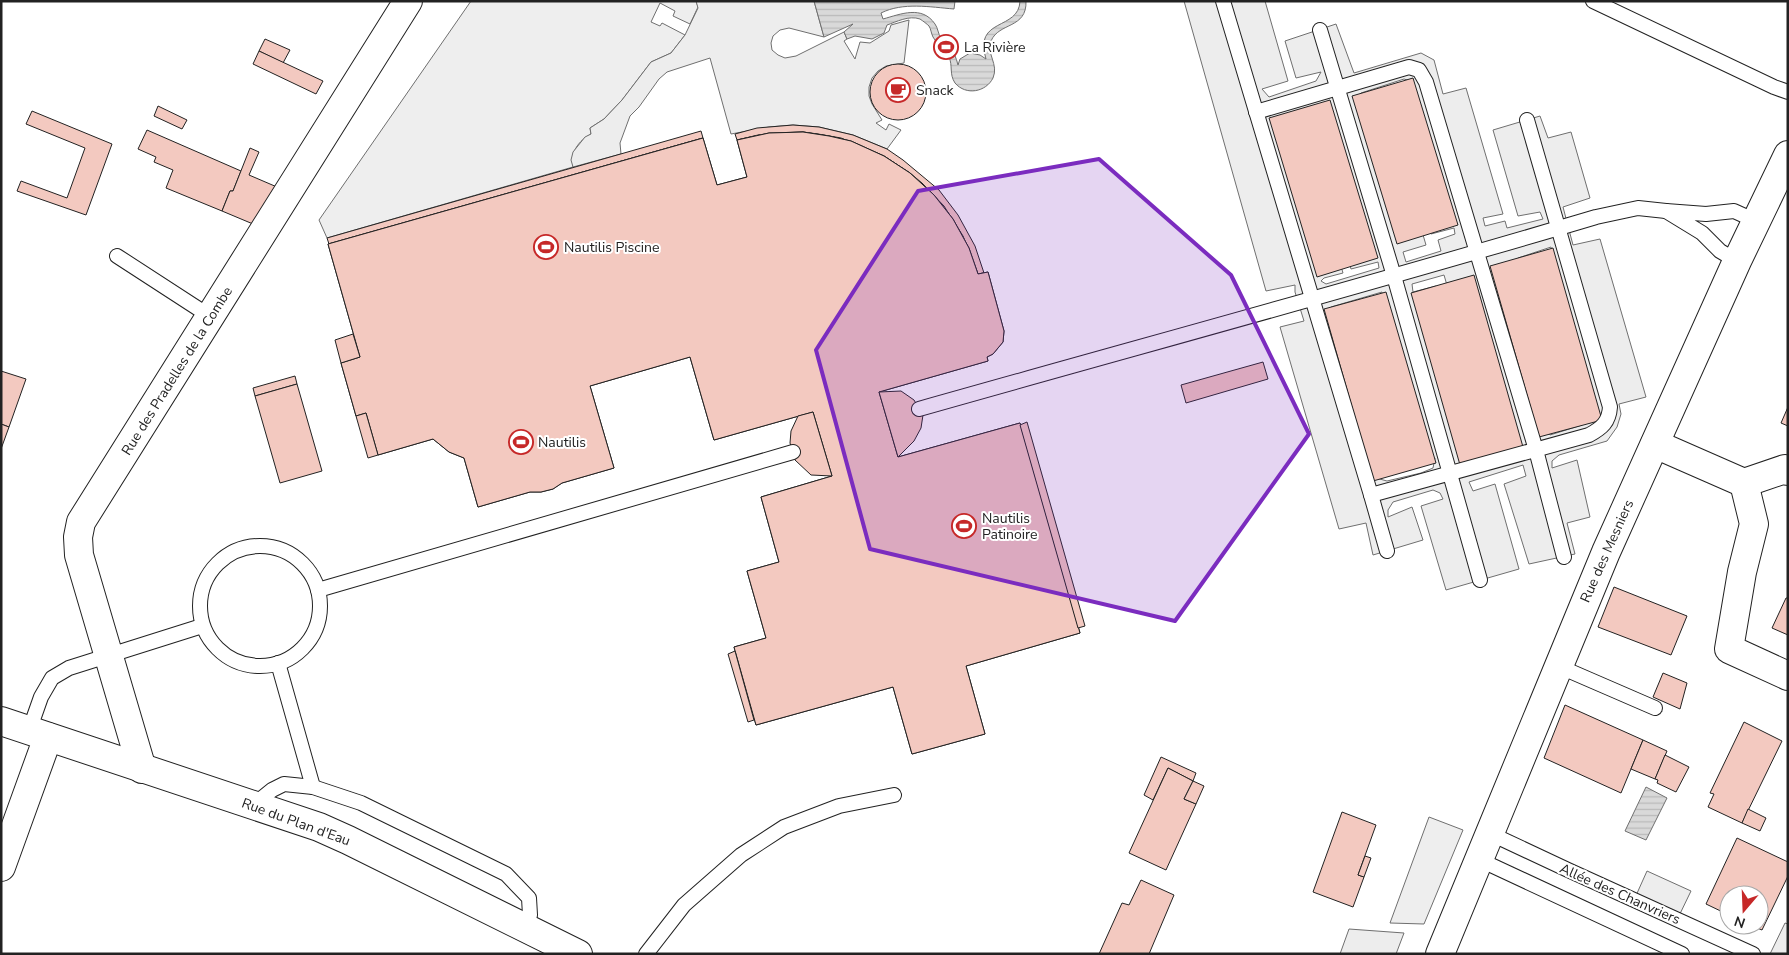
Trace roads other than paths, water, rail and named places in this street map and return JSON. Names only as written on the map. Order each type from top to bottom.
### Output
[{"type":"street","name":"Rue des Pradelles de la Combe","points":[[142,769],[79,555],[78,537],[81,522],[408,1]]},
{"type":"street","name":"Rue des Mesniers","points":[[1440,954],[1606,552],[1737,261],[1788,155]]},
{"type":"street","points":[[1655,444],[1744,483],[1785,470],[1788,471]]},
{"type":"street","points":[[1744,483],[1754,524],[1742,572],[1729,649],[1788,676]]},
{"type":"street","name":"Rue du Plan d'Eau","points":[[1,721],[319,828],[348,840],[578,954]]},
{"type":"street","points":[[1,867],[39,734]]},
{"type":"lane","points":[[1223,1],[1387,551]]},
{"type":"lane","points":[[1593,1],[1788,92]]},
{"type":"lane","points":[[1320,30],[1394,276],[1480,580]]},
{"type":"lane","points":[[1256,112],[1409,67],[1419,70],[1426,82],[1536,450],[1564,557]]},
{"type":"lane","points":[[1371,496],[1589,435],[1601,428],[1609,417],[1610,407],[1527,120]]},
{"type":"lane","points":[[919,409],[1185,333],[1313,300],[1596,217],[1638,208],[1706,214],[1734,211],[1756,221]]},
{"type":"lane","points":[[1666,211],[1702,233],[1720,251],[1737,261]]},
{"type":"lane","points":[[117,256],[211,317]]},
{"type":"lane","points":[[318,590],[793,452]]},
{"type":"lane","points":[[260,546],[280,549],[297,558],[310,572],[318,590],[321,610],[316,629],[306,646],[291,659],[255,667],[238,663],[222,654],[210,642],[202,626],[199,607],[202,588],[210,570],[224,557],[241,548],[260,546]]},
{"type":"lane","points":[[39,734],[41,697],[52,678],[69,668],[202,626]]},
{"type":"lane","points":[[278,663],[313,787]]},
{"type":"lane","points":[[1558,666],[1655,708]]},
{"type":"lane","points":[[252,806],[272,790],[284,784],[313,787],[361,804],[506,874],[529,898],[530,915],[525,927]]},
{"type":"lane","points":[[646,954],[684,905],[741,855],[784,828],[838,806],[894,795]]},
{"type":"lane","name":"Allée des Chanvriers","points":[[1489,833],[1752,954]]},
{"type":"lane","points":[[1478,859],[1682,954]]},
{"type":"place","name":"La Rivière","points":[[946,47]]},
{"type":"place","name":"Snack","points":[[898,90]]},
{"type":"place","name":"Nautilis Piscine","points":[[546,247]]},
{"type":"place","name":"Nautilis","points":[[521,442]]},
{"type":"place","name":"Nautilis Patinoire","points":[[964,526]]}]
